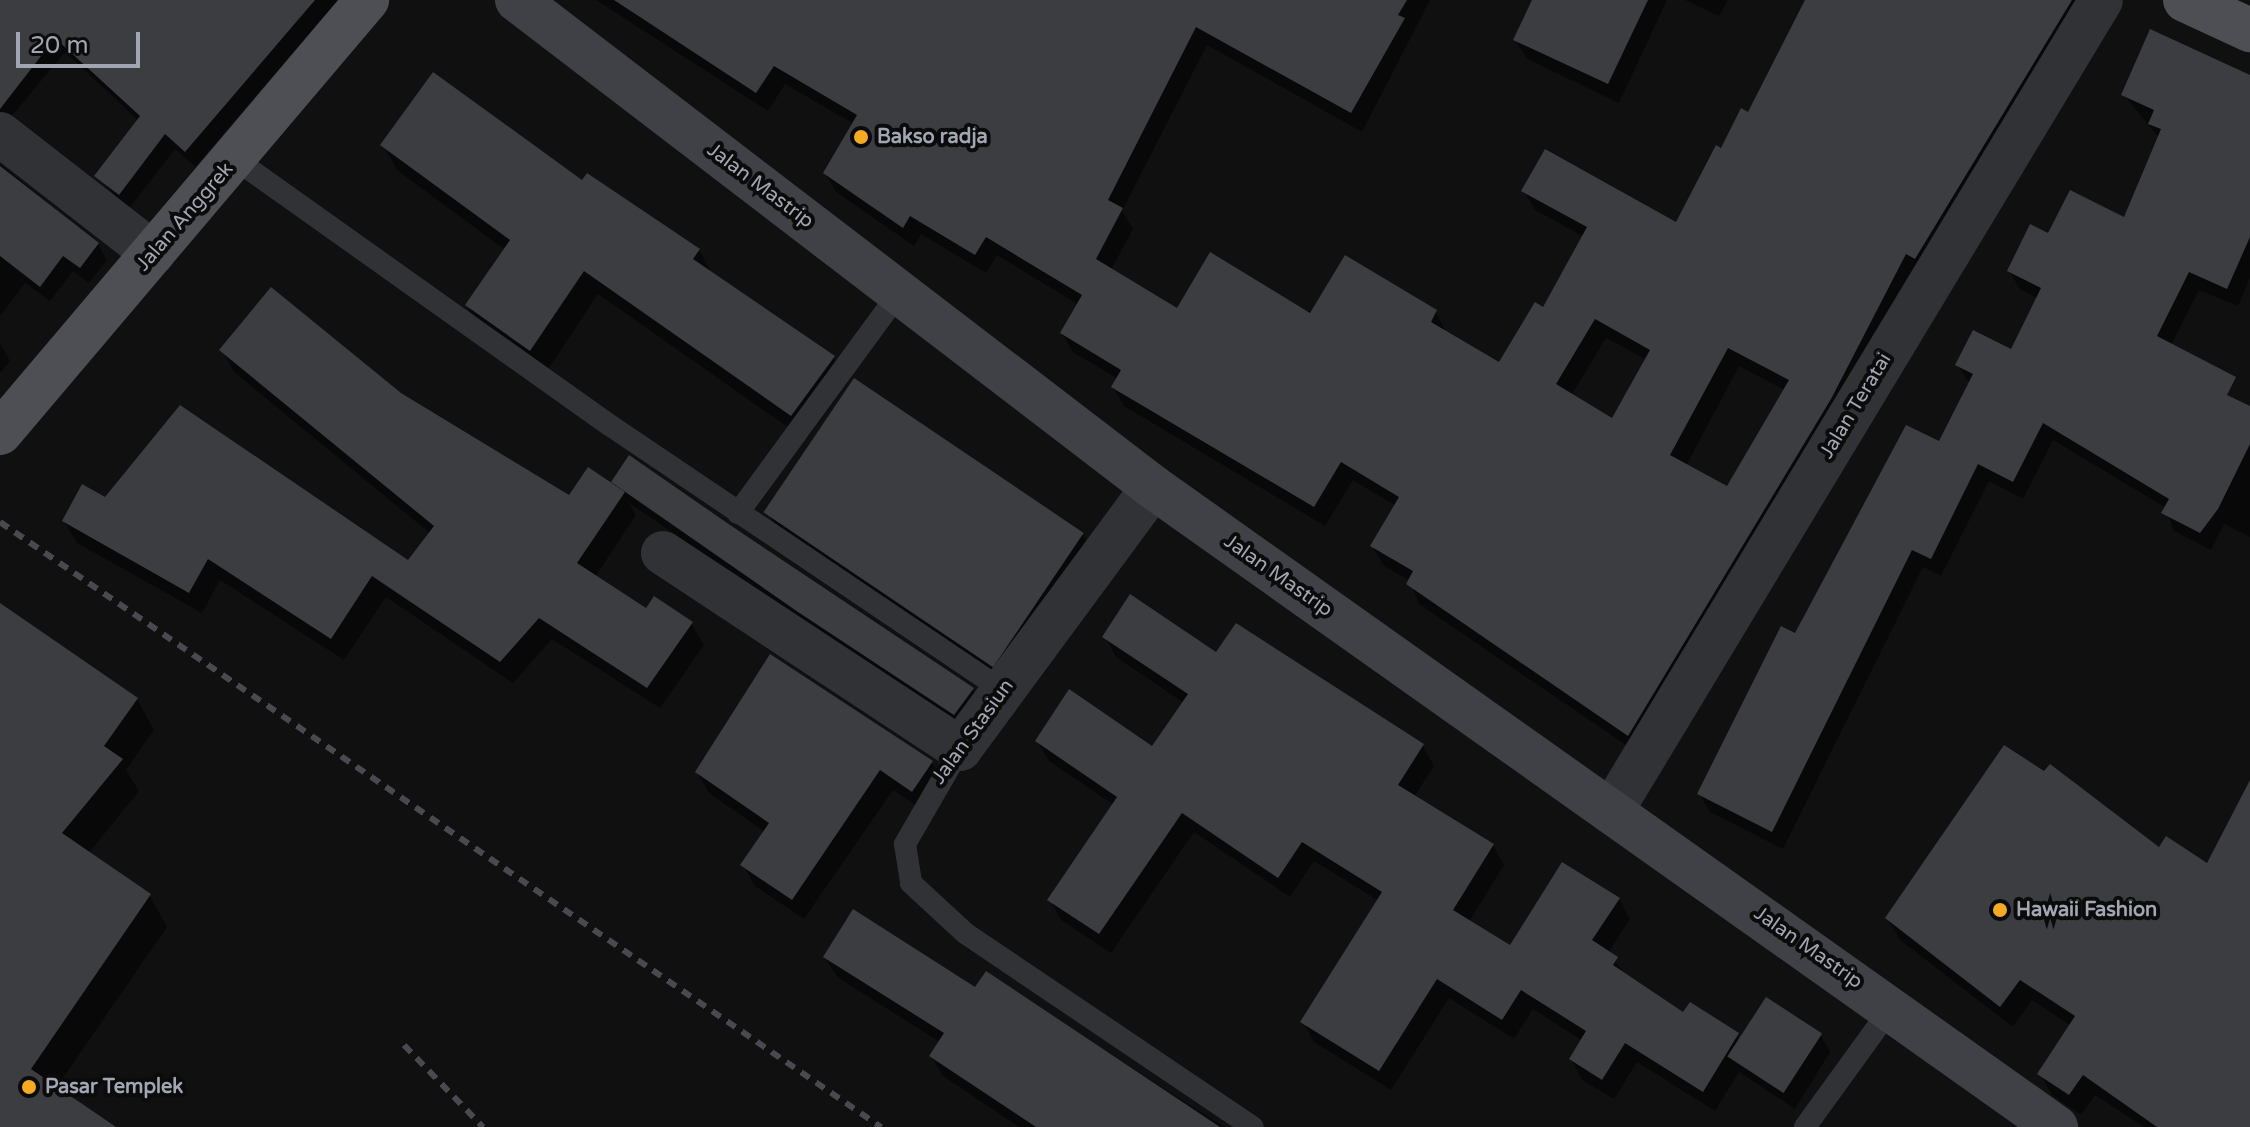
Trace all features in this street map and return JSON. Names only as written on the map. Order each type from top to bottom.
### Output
[{"type":"main road","name":"Jalan Anggrek","points":[[0,433],[367,0]]},
{"type":"main road","name":"Jalan Mastrip","points":[[517,0],[1153,487],[1892,1007],[2056,1127]]},
{"type":"main road","points":[[2185,0],[2250,30]]},
{"type":"street","name":"Jalan Teratai","points":[[1611,812],[2101,0]]},
{"type":"street","points":[[0,134],[153,253]]},
{"type":"street","name":"Jalan Stasiun","points":[[960,749],[1153,487]]},
{"type":"street","points":[[663,553],[960,749]]},
{"type":"lane","points":[[235,159],[738,513],[1003,690]]},
{"type":"lane","points":[[738,513],[899,293]]},
{"type":"lane","name":"Jalan Stasiun","points":[[960,749],[905,844],[911,883],[965,933],[1253,1127]]},
{"type":"lane","points":[[1805,1127],[1892,1007]]},
{"type":"building","points":[[0,0],[315,0],[185,152],[165,134],[119,195],[94,176],[140,116],[55,38],[0,109]]},
{"type":"building","points":[[614,0],[1407,0],[1398,15],[1405,18],[1351,113],[1196,27],[1108,200],[1123,208],[1096,259],[1177,308],[1210,252],[1310,313],[1345,255],[1437,310],[1431,322],[1499,362],[1535,302],[1543,307],[1587,227],[1521,191],[1545,149],[1676,222],[1716,145],[1721,148],[1741,108],[1748,112],[1805,0],[2072,0],[1915,259],[1906,254],[1831,399],[1628,736],[1406,584],[1413,571],[1370,546],[1399,497],[1341,462],[1314,507],[1111,387],[1121,370],[1060,333],[1082,295],[986,237],[975,255],[910,216],[903,228],[823,173],[857,115],[774,66],[756,93]],"holes":[[[1595,319],[1650,350],[1612,418],[1556,384]],[[1728,348],[1789,380],[1727,486],[1670,455]]]},
{"type":"building","points":[[1532,0],[1648,0],[1608,84],[1513,40]]},
{"type":"building","points":[[2150,29],[2250,75],[2250,237],[2227,289],[2189,272],[2157,336],[2236,377],[2227,395],[2250,406],[2250,444],[2218,509],[2200,533],[2161,513],[2169,499],[2043,423],[2013,482],[1978,464],[1931,559],[1912,550],[1772,832],[1697,794],[1781,626],[1795,633],[1906,425],[1939,441],[1973,374],[1955,365],[1973,330],[2011,349],[2041,288],[2007,271],[2030,224],[2048,233],[2070,190],[2124,217],[2161,129],[2148,124],[2154,110],[2121,95]]},
{"type":"building","points":[[433,72],[582,180],[587,173],[700,249],[693,259],[835,356],[791,416],[584,271],[530,351],[465,305],[510,240],[380,145]]},
{"type":"building","points":[[0,166],[99,243],[80,268],[63,256],[40,287],[0,256]]},
{"type":"building","points":[[271,287],[401,393],[569,495],[588,467],[625,492],[577,563],[646,608],[654,596],[693,622],[647,688],[539,618],[500,662],[372,576],[331,639],[208,559],[189,593],[62,521],[82,484],[105,497],[180,405],[408,560],[434,526],[219,350]]},
{"type":"building","points":[[854,378],[1084,533],[993,667],[763,512]]},
{"type":"building","points":[[629,455],[974,688],[954,715],[798,612],[611,482]]},
{"type":"building","points":[[1130,594],[1216,652],[1236,623],[1424,744],[1398,785],[1494,844],[1453,910],[1510,945],[1562,862],[1620,898],[1592,940],[1618,957],[1613,965],[1683,1012],[1690,1002],[1739,1033],[1703,1092],[1625,1043],[1602,1080],[1569,1059],[1586,1031],[1521,990],[1502,1020],[1437,979],[1379,1071],[1300,1022],[1382,892],[1302,842],[1278,878],[1182,813],[1099,934],[1047,900],[1117,797],[1035,741],[1069,689],[1152,746],[1188,694],[1102,637]]},
{"type":"building","points":[[0,603],[138,698],[104,746],[123,759],[62,833],[151,894],[31,1069],[116,1127],[0,1127]]},
{"type":"building","points":[[770,654],[933,761],[912,792],[880,770],[792,900],[740,865],[769,823],[695,772]]},
{"type":"building","points":[[2004,745],[2044,771],[2050,764],[2159,847],[2166,836],[2207,863],[2250,780],[2250,1127],[2157,1127],[2083,1075],[2069,1095],[2037,1074],[2075,1016],[2020,980],[2000,1007],[1885,918]]},
{"type":"building","points":[[853,909],[975,987],[986,971],[1220,1127],[1036,1127],[929,1056],[944,1033],[823,957]]},
{"type":"building","points":[[1766,997],[1822,1033],[1784,1093],[1727,1057]]},
{"type":"railway","points":[[0,522],[881,1127]]},
{"type":"railway","points":[[404,1045],[483,1127]]},
{"type":"place","name":"Bakso radja","points":[[861,137]]},
{"type":"place","name":"Hawaii Fashion","points":[[2000,910]]},
{"type":"place","name":"Pasar Templek","points":[[29,1087]]}]
